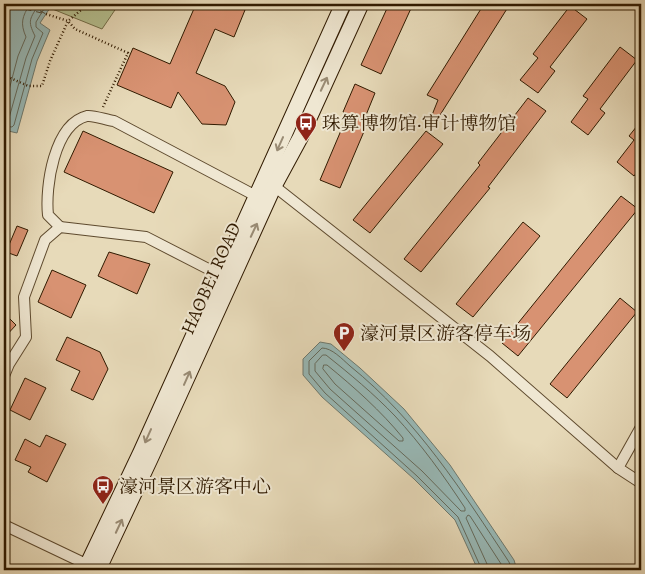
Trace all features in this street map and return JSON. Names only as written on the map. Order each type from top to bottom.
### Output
[{"type":"street","name":"HAOBEI ROAD","points":[[91,568],[152,457],[270,182],[343,4]]},
{"type":"street","name":"HAOBEI ROAD","points":[[91,568],[256,196],[270,182],[300,138],[361,4]]},
{"type":"street","points":[[220,274],[146,237],[60,227],[48,215],[46,199],[58,146],[72,124],[88,116],[114,121],[256,196]]},
{"type":"street","points":[[270,182],[490,356],[618,468],[641,483]]},
{"type":"street","points":[[4,376],[9,364],[26,337],[24,297],[45,240],[60,227]]},
{"type":"street","points":[[618,468],[641,427]]},
{"type":"street","points":[[4,525],[91,568]]},
{"type":"path","points":[[4,75],[28,86],[42,86],[50,61],[68,21],[88,4]]},
{"type":"path","points":[[46,14],[68,21],[75,29],[128,53],[98,118]]},
{"type":"green space","points":[[55,4],[119,4],[102,29],[50,8]]},
{"type":"water","points":[[4,4],[55,4],[40,23],[50,30],[37,61],[17,133],[4,130]]},
{"type":"water","points":[[320,342],[331,344],[404,409],[450,465],[514,560],[517,570],[478,570],[455,520],[414,479],[322,397],[303,375],[303,359]]},
{"type":"building","points":[[196,4],[230,4],[245,10],[234,37],[215,29],[196,73],[225,86],[235,102],[226,125],[202,124],[178,92],[171,108],[117,85],[133,48],[170,64]]},
{"type":"building","points":[[389,4],[413,4],[381,74],[361,65]]},
{"type":"building","points":[[484,4],[510,4],[435,123],[430,120],[438,100],[427,95]]},
{"type":"building","points":[[570,6],[587,19],[550,67],[555,71],[538,93],[520,80],[538,58],[533,54]]},
{"type":"building","points":[[620,47],[637,60],[600,109],[605,113],[588,135],[571,122],[588,99],[583,96]]},
{"type":"building","points":[[355,84],[375,93],[364,120],[368,122],[340,188],[320,180],[348,114],[343,112]]},
{"type":"building","points":[[528,98],[546,111],[488,187],[490,188],[421,272],[404,259],[480,165],[478,163]]},
{"type":"building","points":[[641,121],[641,167],[634,176],[617,162],[634,140],[629,136]]},
{"type":"building","points":[[83,131],[173,172],[154,213],[64,172]]},
{"type":"building","points":[[426,131],[443,144],[370,233],[353,220]]},
{"type":"building","points":[[621,196],[638,209],[518,356],[502,343]]},
{"type":"building","points":[[523,222],[540,236],[473,317],[456,304]]},
{"type":"building","points":[[17,226],[28,230],[17,256],[6,252]]},
{"type":"building","points":[[109,252],[150,264],[137,294],[98,276]]},
{"type":"building","points":[[52,270],[86,285],[71,318],[38,302]]},
{"type":"building","points":[[620,298],[637,312],[567,398],[550,384]]},
{"type":"building","points":[[4,313],[16,325],[4,338]]},
{"type":"building","points":[[67,337],[100,352],[108,369],[93,400],[71,390],[80,371],[56,360]]},
{"type":"building","points":[[25,378],[46,388],[30,420],[10,410]]},
{"type":"building","points":[[46,435],[66,444],[47,482],[28,472],[31,467],[15,460],[25,439],[40,447]]},
{"type":"ferry route","points":[[4,4],[46,14],[27,4]]},
{"type":"place","name":"珠算博物馆·审计博物馆","points":[[306,142]]},
{"type":"place","name":"濠河景区游客停车场","points":[[344,352]]},
{"type":"place","name":"濠河景区游客中心","points":[[103,505]]}]
